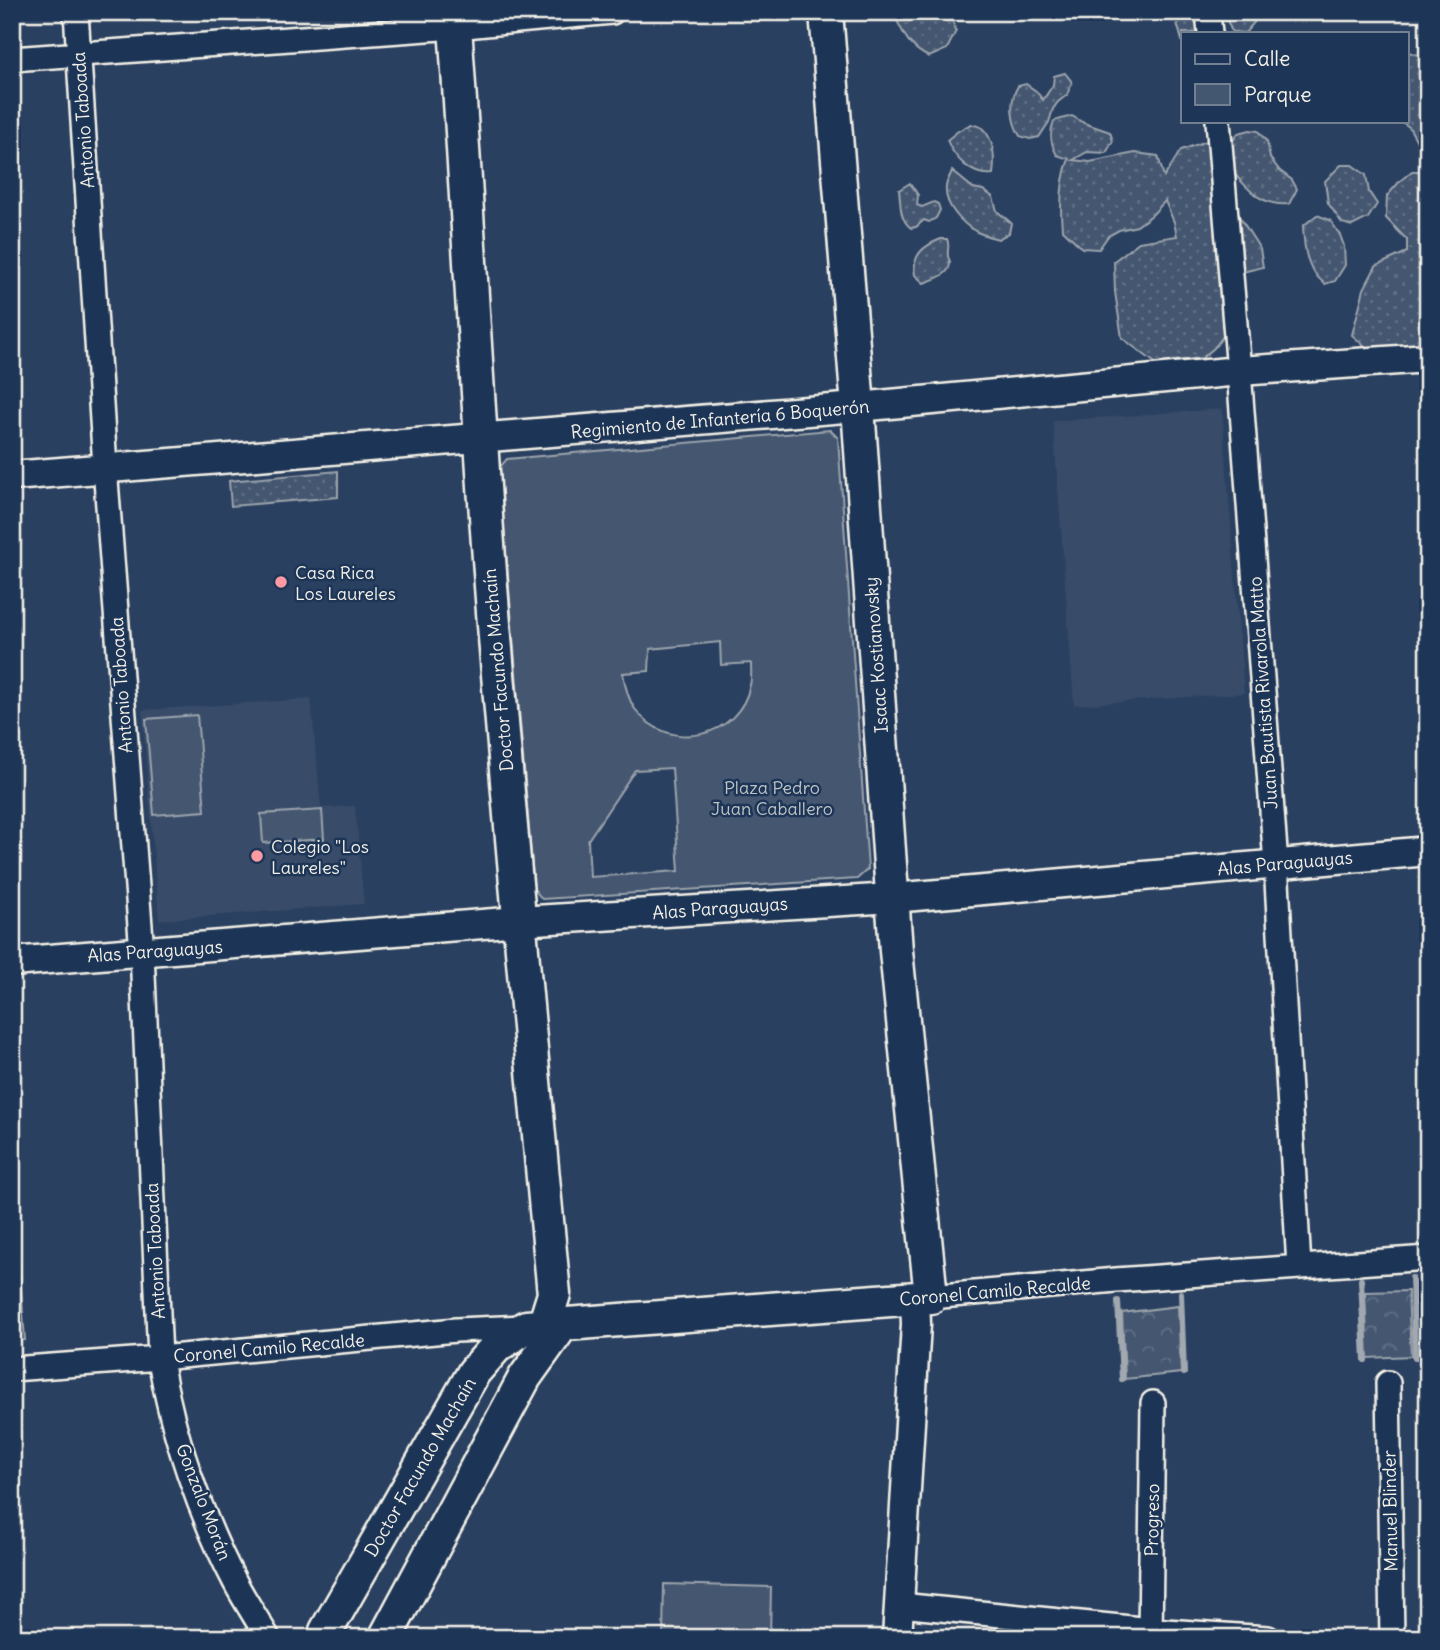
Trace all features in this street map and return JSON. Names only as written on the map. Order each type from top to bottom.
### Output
[{"type":"main road","name":"Isaac Kostianovsky","points":[[826,12],[858,407],[923,1298]]},
{"type":"main road","name":"Doctor Facundo Machaín","points":[[385,1638],[525,1377],[554,1294],[492,600],[454,20]]},
{"type":"main road","name":"Coronel Camilo Recalde","points":[[544,1326],[923,1298]]},
{"type":"main road","name":"Doctor Facundo Machaín","points":[[323,1635],[474,1372],[496,1347],[544,1326]]},
{"type":"street","name":"Antonio Taboada","points":[[76,12],[105,467],[142,952],[160,1359]]},
{"type":"street","points":[[12,59],[454,20],[612,12]]},
{"type":"street","points":[[1208,12],[1210,32]]},
{"type":"street","name":"Juan Bautista Rivarola Matto","points":[[1217,122],[1239,371],[1276,863],[1298,1267]]},
{"type":"street","name":"Regimiento de Infantería 6 Boquerón","points":[[12,476],[858,407],[1239,371],[1428,358]]},
{"type":"street","name":"Alas Paraguayas","points":[[12,962],[519,921],[893,898],[1428,851]]},
{"type":"street","name":"Coronel Camilo Recalde","points":[[923,1298],[1116,1280],[1428,1258]]},
{"type":"street","points":[[897,1638],[916,1324],[923,1298]]},
{"type":"street","name":"Coronel Camilo Recalde","points":[[12,1369],[160,1359],[456,1330],[544,1326]]},
{"type":"street","name":"Gonzalo Morán","points":[[160,1359],[165,1389],[184,1456],[207,1522],[235,1583],[268,1638]]},
{"type":"street","name":"Manuel Blinder","points":[[1388,1384],[1392,1638]]},
{"type":"street","name":"Progreso","points":[[1151,1634],[1153,1403]]},
{"type":"street","points":[[900,1605],[1151,1634],[1268,1638]]},
{"type":"shaded area","points":[[1222,409],[1244,693],[1074,705],[1053,421]]},
{"type":"shaded area","name":"Colegio \"Los Laureles\"","points":[[311,699],[321,808],[355,806],[364,904],[159,920],[142,710]]},
{"type":"green space","points":[[893,12],[949,12],[956,31],[947,49],[929,57],[911,44]]},
{"type":"green space","points":[[1272,12],[1256,20],[1246,32],[1232,32],[1224,13]]},
{"type":"green space","points":[[1212,14],[1219,32],[1181,32],[1181,37],[1177,23],[1194,15]]},
{"type":"green space","points":[[1408,51],[1428,59],[1428,161],[1409,127],[1402,122],[1408,122]]},
{"type":"green space","points":[[1065,73],[1072,82],[1067,95],[1053,109],[1049,122],[1039,137],[1030,139],[1020,136],[1012,111],[1018,86],[1026,84],[1043,100],[1053,85],[1054,76]]},
{"type":"green space","points":[[1072,116],[1110,132],[1113,141],[1106,153],[1087,152],[1073,160],[1090,162],[1135,153],[1158,156],[1164,177],[1181,150],[1207,141],[1223,156],[1238,133],[1258,131],[1267,142],[1270,158],[1280,171],[1292,180],[1297,189],[1289,204],[1269,202],[1248,189],[1229,168],[1225,188],[1260,249],[1263,267],[1222,277],[1224,335],[1202,358],[1158,365],[1122,338],[1115,292],[1114,261],[1139,242],[1177,236],[1165,201],[1137,226],[1108,236],[1099,249],[1082,248],[1062,229],[1061,194],[1069,159],[1057,155],[1051,134],[1054,121]]},
{"type":"green space","points":[[971,124],[982,128],[992,144],[993,174],[978,172],[965,165],[947,140]]},
{"type":"green space","points":[[1341,165],[1352,165],[1366,175],[1369,192],[1377,204],[1368,218],[1352,226],[1342,223],[1328,203],[1325,181]]},
{"type":"green space","points":[[952,171],[973,188],[983,190],[993,197],[997,211],[1011,223],[1009,233],[998,239],[977,232],[960,219],[946,194]]},
{"type":"green space","points":[[1412,171],[1428,172],[1428,349],[1382,362],[1352,335],[1364,289],[1376,266],[1407,252],[1407,240],[1386,218],[1387,196]]},
{"type":"green space","points":[[910,183],[918,195],[917,205],[922,207],[934,202],[940,210],[936,218],[929,222],[924,220],[911,228],[902,216],[899,190]]},
{"type":"green space","points":[[1317,215],[1330,220],[1344,246],[1345,265],[1335,281],[1325,284],[1310,265],[1304,243],[1303,226]]},
{"type":"green space","points":[[941,239],[948,241],[950,266],[941,276],[924,283],[915,275],[915,262],[924,248]]},
{"type":"green space","name":"Plaza Pedro Juan Caballero","points":[[830,430],[838,438],[868,869],[857,879],[542,899],[534,889],[499,468],[507,459]],"holes":[[[720,642],[721,665],[751,663],[750,685],[743,703],[732,718],[701,734],[683,735],[665,732],[649,723],[635,709],[630,701],[623,673],[649,671],[650,649]],[[672,768],[679,871],[590,877],[588,840],[635,770]]]},
{"type":"green space","points":[[338,471],[338,497],[231,506],[229,481]]},
{"type":"green space","points":[[197,715],[205,811],[154,815],[146,719]]},
{"type":"green space","points":[[322,810],[324,839],[263,843],[261,814]]},
{"type":"green space","points":[[17,1234],[25,1340],[12,1341],[12,1235]]},
{"type":"green space","points":[[1408,1291],[1411,1356],[1368,1358],[1365,1292]]},
{"type":"green space","points":[[1178,1306],[1181,1373],[1125,1379],[1122,1313]]},
{"type":"green space","points":[[664,1584],[771,1587],[770,1638],[663,1636]]},
{"type":"waterway","points":[[1412,1278],[1415,1358]]},
{"type":"waterway","points":[[1361,1280],[1365,1360]]},
{"type":"waterway","points":[[1181,1293],[1184,1373]]},
{"type":"waterway","points":[[1118,1301],[1122,1379]]},
{"type":"place","name":"Casa Rica Los Laureles","points":[[281,582]]},
{"type":"place","name":"Colegio \"Los Laureles\"","points":[[257,856]]}]
